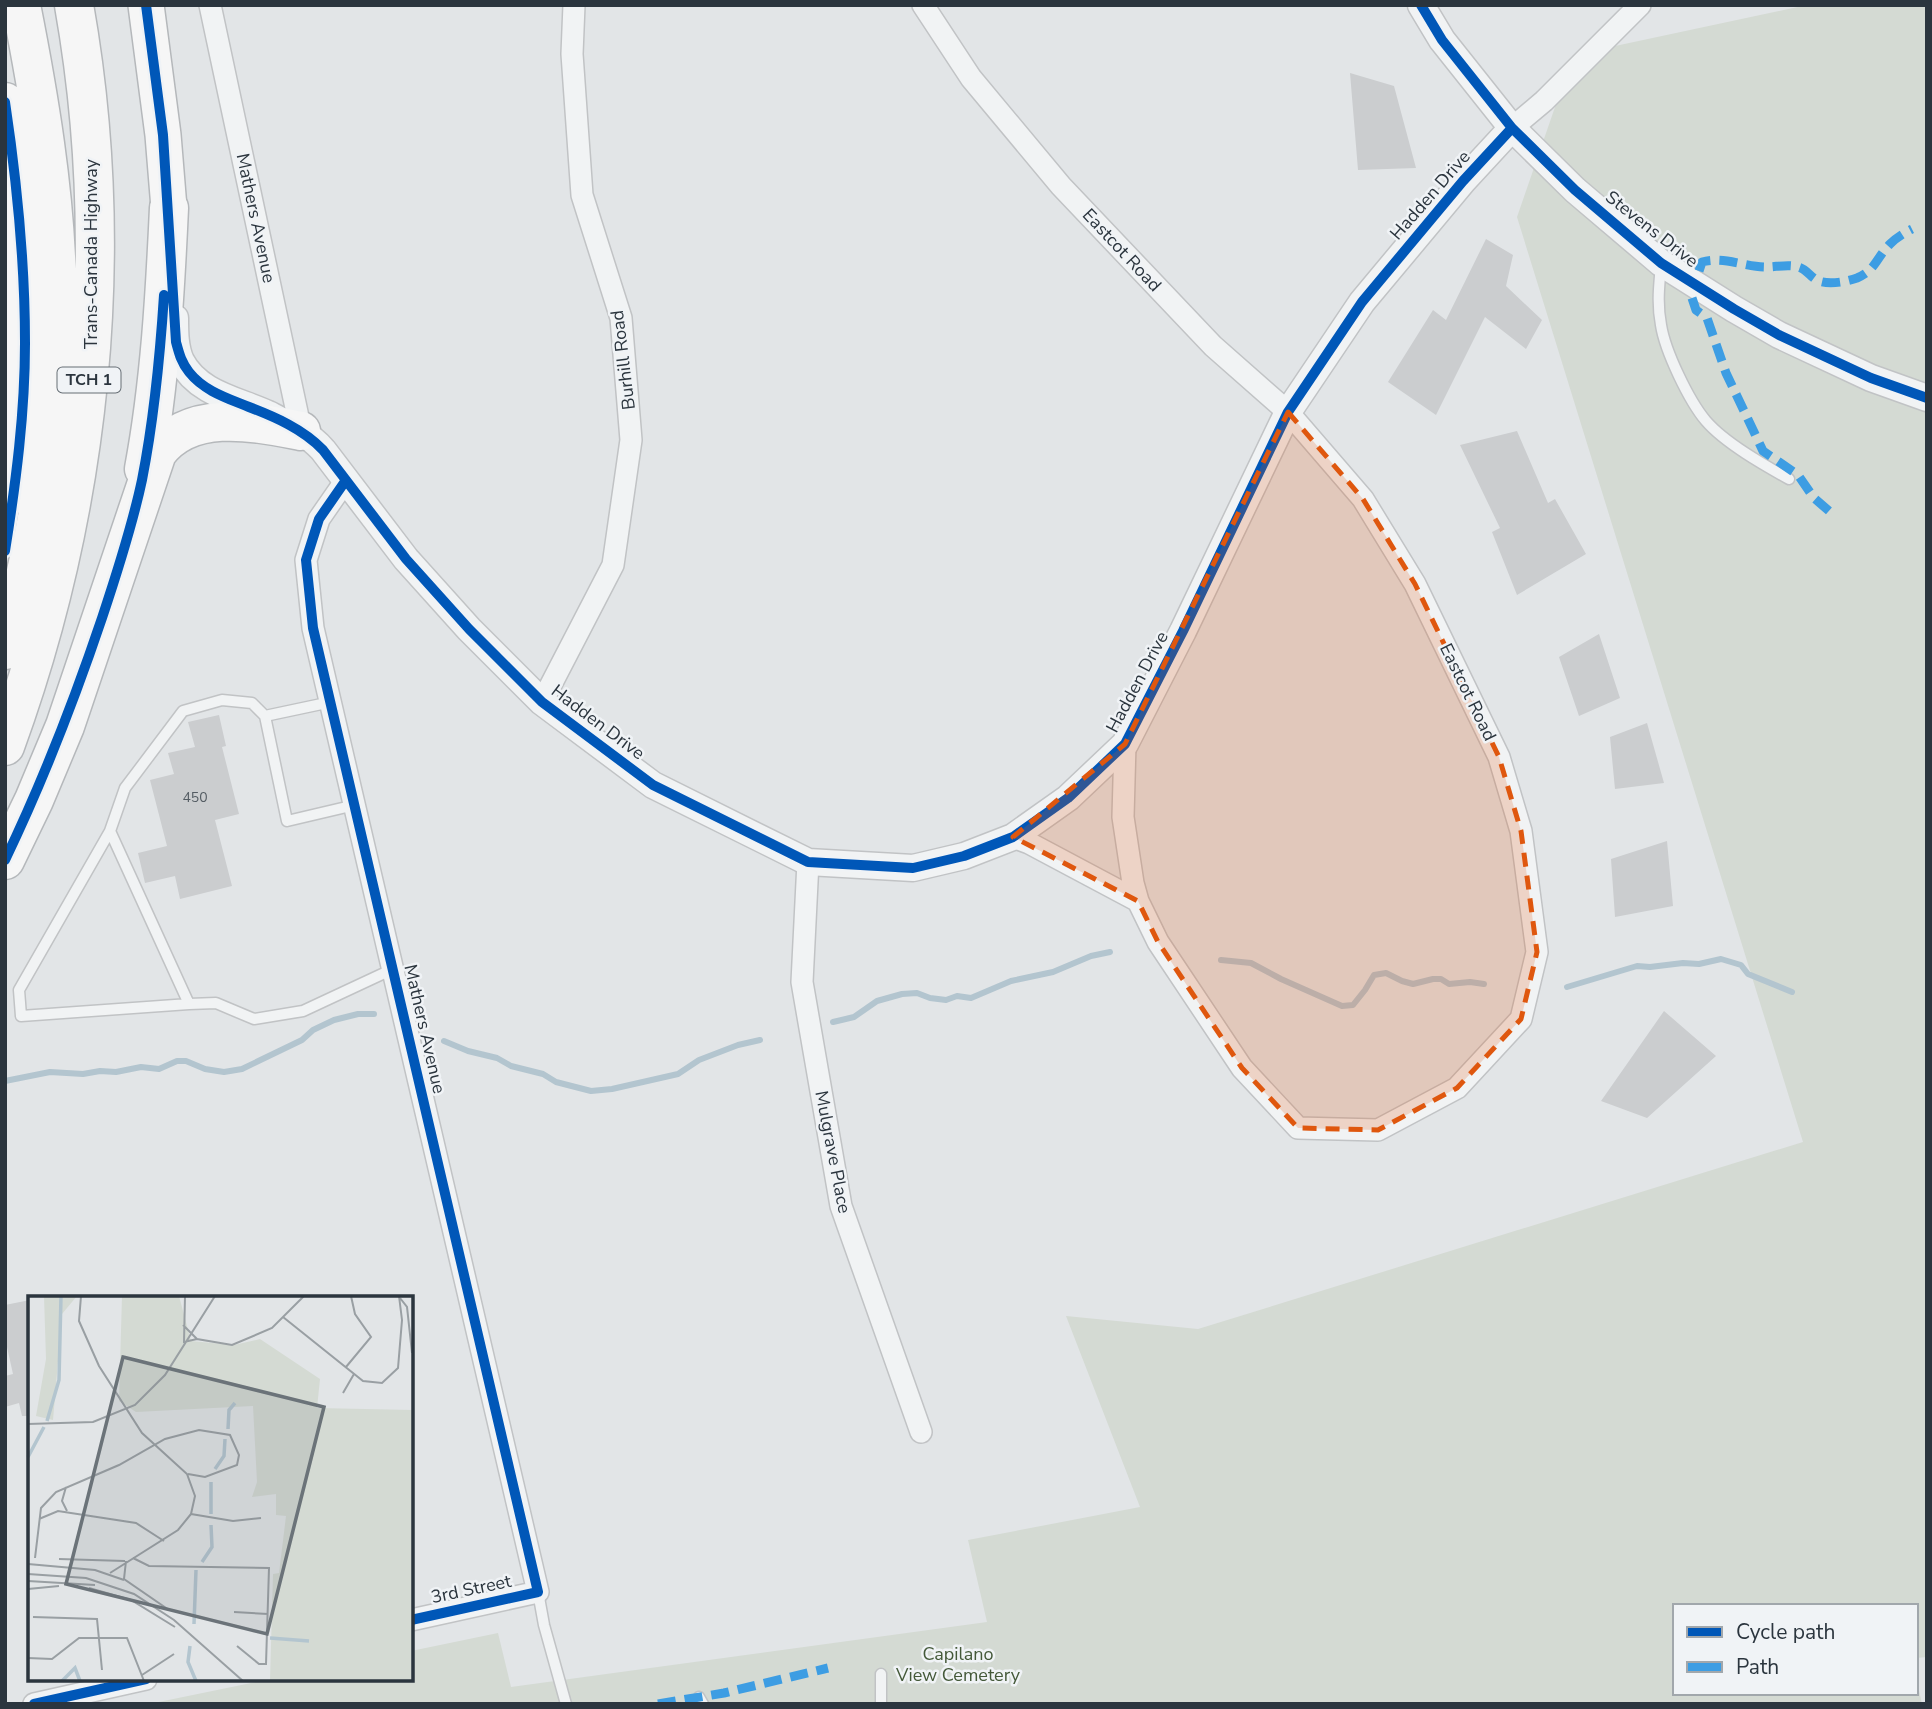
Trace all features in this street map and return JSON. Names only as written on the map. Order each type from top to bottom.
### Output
[{"type":"highway","name":"Trans-Canada Highway","points":[[5,650],[29,558],[41,487],[56,350],[57,283],[52,214],[45,150],[21,5]]},
{"type":"highway","name":"Trans-Canada Highway","points":[[5,746],[42,635],[59,565],[85,424],[92,354],[95,284],[91,150],[74,5]]},
{"type":"highway","points":[[127,539],[152,427],[169,208],[163,135],[146,5]]},
{"type":"highway","points":[[5,102],[19,214],[25,343],[23,410],[5,551]]},
{"type":"highway","points":[[5,860],[65,726],[157,453],[166,441],[180,431],[195,426],[237,422],[301,431]]},
{"type":"street","name":"Mathers Avenue","points":[[211,5],[301,431]]},
{"type":"street","name":"Burhill Road","points":[[542,702],[613,565],[631,440],[621,318],[582,194],[572,54],[574,5]]},
{"type":"street","name":"Eastcot Road","points":[[923,5],[971,78],[1061,186],[1213,346],[1287,412],[1363,499],[1415,584],[1499,757],[1521,831],[1537,952],[1521,1019],[1457,1088],[1378,1130],[1298,1128],[1242,1068],[1158,942],[1138,901],[1123,817],[1125,744]]},
{"type":"street","name":"Stevens Drive","points":[[1421,5],[1442,40],[1512,128],[1575,190],[1661,263],[1779,335],[1871,377],[1927,398]]},
{"type":"street","name":"Hadden Drive","points":[[169,208],[176,342],[181,360],[190,373],[202,385],[219,395],[267,414],[312,438],[406,559],[469,629],[542,702],[653,785],[808,862],[913,868],[964,856],[1013,837],[1068,798],[1125,744],[1189,620],[1287,412],[1362,302],[1463,181],[1512,128],[1544,101],[1640,5]]},
{"type":"street","name":"Mathers Avenue","points":[[346,480],[319,519],[306,560],[313,628],[538,1592]]},
{"type":"street","points":[[1013,837],[1138,901]]},
{"type":"street","name":"Mulgrave Place","points":[[808,862],[802,982],[841,1206],[921,1432]]},
{"type":"street","name":"3rd Street","points":[[413,1620],[538,1592]]},
{"type":"street","points":[[34,1704],[137,1681]]},
{"type":"lane","points":[[1661,263],[1661,326],[1675,365],[1698,410],[1724,438],[1789,479]]},
{"type":"lane","points":[[355,804],[287,821],[265,716],[252,703],[222,700],[183,711],[125,788],[110,831],[19,990],[20,1016],[216,1003],[254,1019],[303,1011],[393,969]]},
{"type":"lane","points":[[265,716],[331,702]]},
{"type":"lane","points":[[110,831],[189,1004]]},
{"type":"lane","points":[[538,1592],[544,1625],[566,1704]]},
{"type":"lane","points":[[881,1674],[881,1704]]},
{"type":"highlighted area","points":[[1288,412],[1363,499],[1415,584],[1499,757],[1521,831],[1537,952],[1521,1019],[1457,1088],[1378,1130],[1298,1128],[1242,1068],[1158,942],[1138,901],[1013,837],[1125,744]]},
{"type":"green space","name":"Capilano View Cemetery","points":[[1807,5],[1927,5],[1927,1657],[1918,1658],[1918,1604],[1673,1604],[1673,1695],[1918,1695],[1918,1686],[1922,1704],[149,1704],[260,1681],[413,1681],[413,1651],[498,1633],[511,1687],[987,1622],[968,1540],[1140,1507],[1066,1316],[1198,1329],[1803,1142],[1517,217],[1573,55]]},
{"type":"building","points":[[1350,73],[1394,86],[1416,168],[1358,170]]},
{"type":"building","points":[[1486,239],[1513,255],[1506,286],[1542,320],[1526,349],[1485,317],[1436,415],[1388,382],[1433,310],[1446,320]]},
{"type":"building","points":[[1517,431],[1548,503],[1555,499],[1586,554],[1517,595],[1492,532],[1500,528],[1460,445]]},
{"type":"building","points":[[1599,634],[1620,698],[1579,716],[1559,657]]},
{"type":"building","points":[[219,715],[226,746],[222,747],[239,814],[215,820],[232,886],[180,899],[175,876],[145,883],[138,853],[167,846],[150,780],[174,774],[168,753],[195,747],[188,722]]},
{"type":"building","points":[[1647,723],[1664,783],[1615,789],[1610,737]]},
{"type":"building","points":[[1667,841],[1673,906],[1615,917],[1611,859]]},
{"type":"building","points":[[1664,1011],[1716,1056],[1647,1118],[1601,1101]]},
{"type":"building","points":[[28,1300],[28,1416],[22,1416],[19,1403],[5,1407],[5,1376],[13,1374],[5,1338],[5,1305]]},
{"type":"waterway","points":[[833,1022],[854,1017],[877,1001],[902,994],[917,993],[946,1000],[957,996],[971,998],[1011,981],[1053,972],[1091,956],[1110,952]]},
{"type":"waterway","points":[[1567,987],[1637,966],[1699,964],[1721,959],[1741,965],[1748,974],[1792,992]]},
{"type":"waterway","points":[[1221,960],[1251,963],[1342,1006],[1353,1005],[1374,975],[1386,973],[1413,984],[1433,979],[1441,979],[1449,984],[1484,984]]},
{"type":"waterway","points":[[5,1081],[50,1072],[83,1074],[141,1067],[159,1069],[177,1061],[224,1072],[242,1069],[302,1040],[313,1030],[334,1020],[358,1014],[374,1014]]},
{"type":"waterway","points":[[444,1041],[468,1051],[497,1058],[511,1066],[543,1074],[556,1082],[591,1091],[678,1074],[699,1060],[738,1045],[760,1040]]},
{"type":"marked path","points":[[1699,271],[1702,262],[1718,260],[1758,267],[1794,266],[1819,281],[1847,281],[1868,271],[1890,244],[1912,229]]},
{"type":"marked path","points":[[1692,298],[1696,310],[1707,318],[1726,373],[1763,451],[1798,475],[1814,498],[1829,511]]},
{"type":"marked path","points":[[658,1704],[724,1693],[828,1668]]},
{"type":"cycle path","points":[[146,5],[163,135],[176,342],[189,372],[195,379],[224,397],[279,419],[298,430],[323,450],[406,559],[469,629],[542,702],[653,785],[808,862],[913,868],[964,856],[1013,837],[1068,798],[1125,744],[1183,631],[1288,412],[1362,302],[1463,181],[1512,128]]},
{"type":"cycle path","points":[[1421,5],[1442,40],[1512,128],[1575,190],[1661,263],[1779,335],[1871,378],[1927,398]]},
{"type":"cycle path","points":[[5,102],[20,222],[25,343],[19,447],[5,551]]},
{"type":"cycle path","points":[[5,860],[69,710],[129,532],[150,434],[164,295]]},
{"type":"cycle path","points":[[346,480],[319,519],[306,560],[313,628],[538,1592],[413,1620]]},
{"type":"cycle path","points":[[34,1704],[137,1681]]}]
